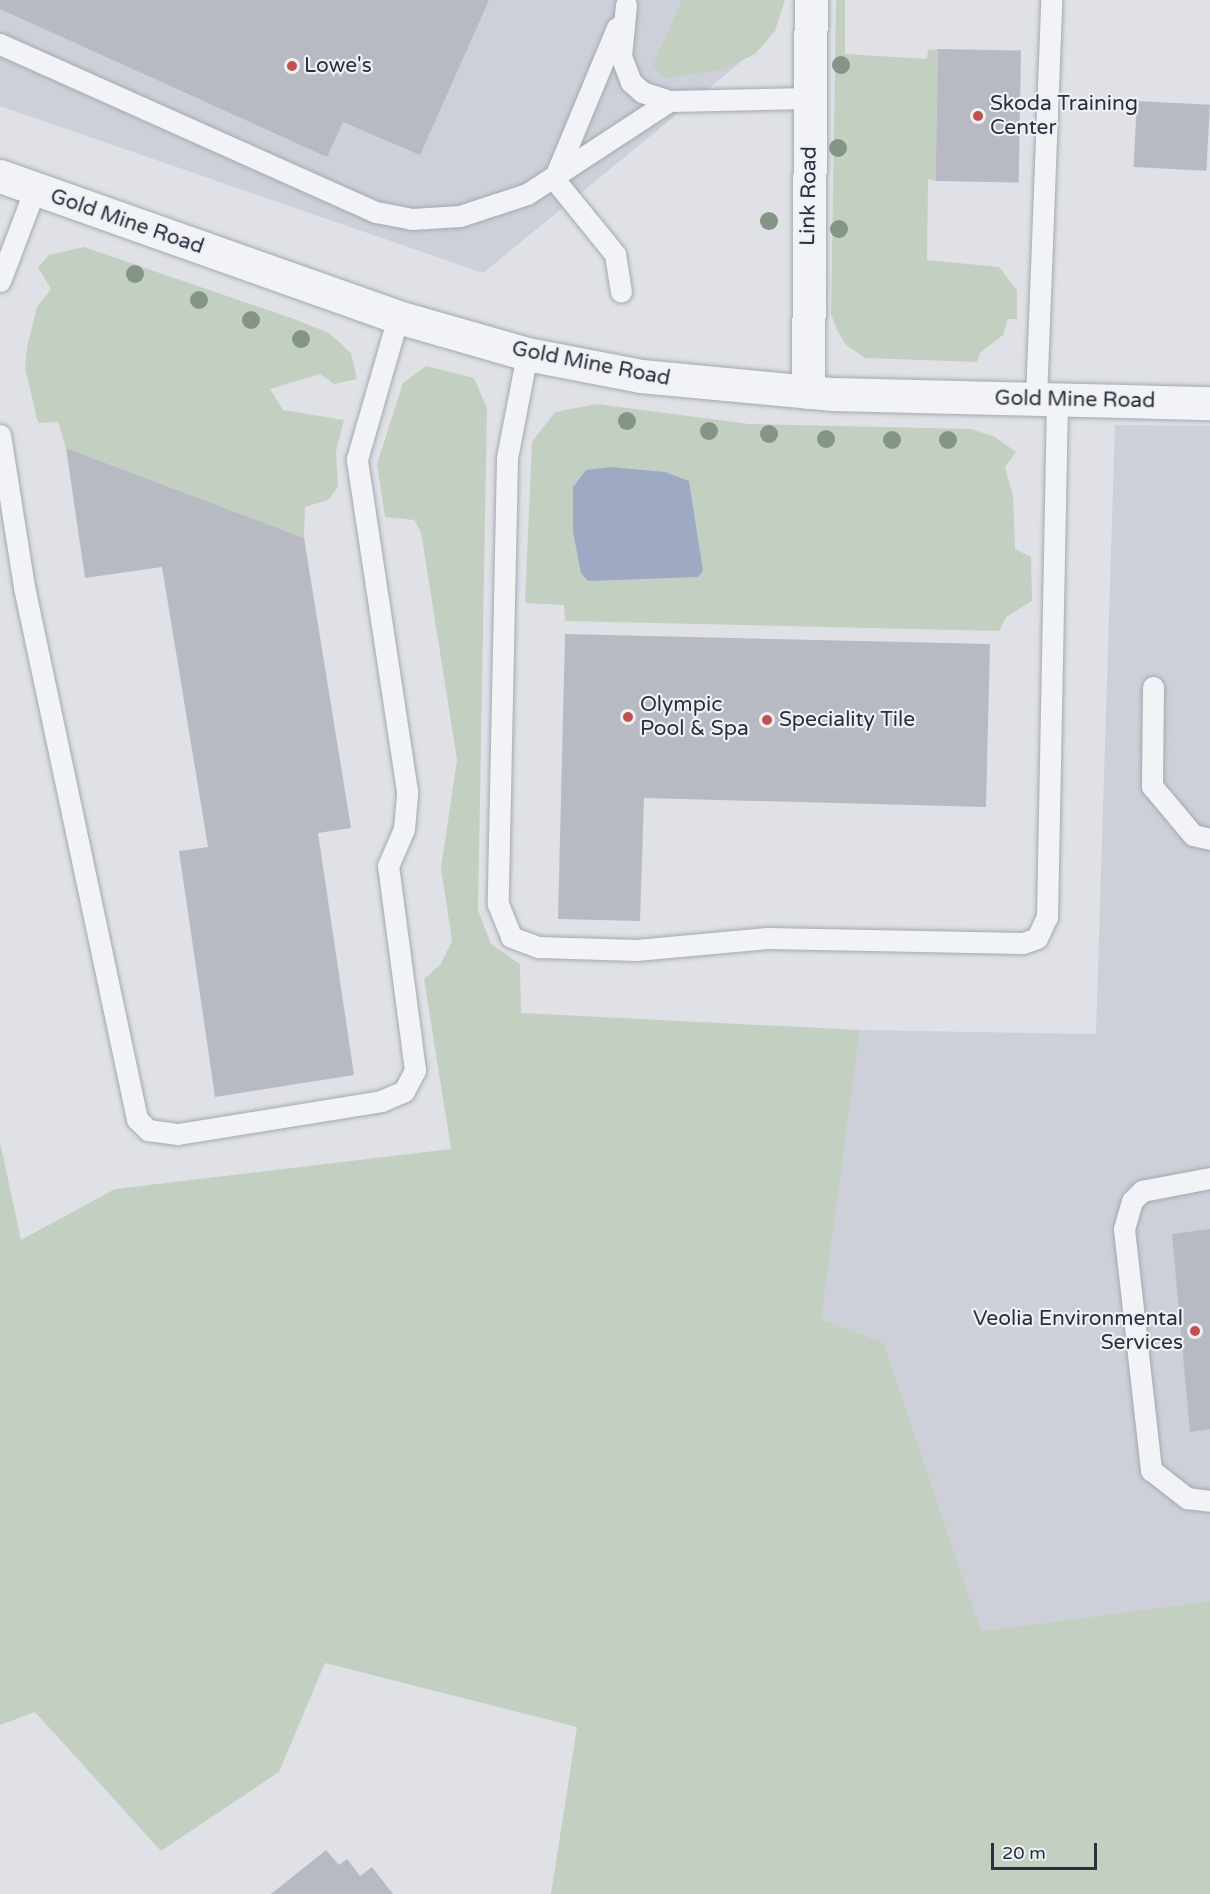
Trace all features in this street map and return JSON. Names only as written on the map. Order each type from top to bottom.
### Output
[{"type":"street","name":"Link Road","points":[[808,392],[811,0]]},
{"type":"street","name":"Gold Mine Road","points":[[0,176],[398,317],[527,354],[641,376],[808,392],[1210,403]]},
{"type":"lane","points":[[527,354],[507,458],[498,904],[511,937],[539,947],[636,950],[767,938],[1023,943],[1037,938],[1047,917],[1047,399],[1051,0]]},
{"type":"lane","points":[[627,2],[620,49],[627,76],[642,92],[669,101],[810,98]]},
{"type":"lane","points":[[554,180],[627,2]]},
{"type":"lane","points":[[0,44],[394,217],[460,216],[554,180],[669,101]]},
{"type":"lane","points":[[554,180],[615,254],[621,292]]},
{"type":"lane","points":[[0,281],[35,189]]},
{"type":"lane","points":[[0,435],[24,587],[137,1119],[148,1130],[178,1134],[381,1101],[405,1091],[415,1070],[388,866],[404,829],[407,791],[357,459],[398,317]]},
{"type":"lane","points":[[1153,687],[1152,786],[1193,835],[1210,839]]},
{"type":"lane","points":[[1210,1178],[1142,1191],[1132,1201],[1124,1229],[1151,1470],[1187,1498],[1210,1501]]},
{"type":"shaded area","points":[[0,0],[772,0],[747,57],[483,273],[0,106]]},
{"type":"shaded area","points":[[1115,425],[1210,426],[1210,1601],[981,1631],[884,1343],[820,1319],[860,1030],[1096,1034]]},
{"type":"green space","points":[[682,0],[785,0],[775,31],[755,54],[722,70],[663,78],[653,65]]},
{"type":"green space","points":[[836,0],[845,0],[845,54],[927,59],[928,50],[938,49],[936,181],[928,179],[927,260],[999,267],[1017,290],[1017,319],[1008,319],[1003,335],[980,353],[977,362],[865,358],[846,345],[837,330],[831,314]]},
{"type":"green space","points":[[84,247],[294,319],[329,333],[351,353],[357,379],[334,384],[320,374],[270,389],[283,410],[344,420],[336,451],[338,487],[328,500],[305,507],[304,538],[66,448],[58,422],[38,423],[25,368],[27,347],[37,307],[51,289],[38,267],[49,255]]},
{"type":"green space","points":[[426,366],[474,378],[487,408],[478,910],[491,944],[520,964],[521,1013],[860,1030],[821,1319],[884,1343],[981,1631],[1210,1601],[1210,1894],[551,1894],[577,1727],[325,1663],[279,1772],[161,1851],[35,1712],[0,1725],[0,1142],[21,1240],[115,1189],[451,1149],[424,979],[440,965],[452,941],[441,868],[457,760],[421,532],[414,520],[385,517],[377,464],[403,383]]},
{"type":"green space","points":[[597,404],[749,424],[971,429],[995,437],[1016,452],[1005,467],[1013,496],[1015,549],[1031,557],[1032,601],[1006,617],[999,631],[565,621],[564,605],[525,603],[532,442],[555,412]]},
{"type":"water","points":[[611,467],[665,472],[689,481],[703,571],[698,577],[588,581],[581,573],[573,532],[573,487],[586,470]]},
{"type":"building","name":"Lowe's","points":[[0,0],[489,0],[420,155],[343,122],[327,157],[0,9]]},
{"type":"building","name":"Skoda Training Center","points":[[938,49],[1021,50],[1019,182],[936,181]]},
{"type":"building","points":[[1137,101],[1210,105],[1206,171],[1134,167]]},
{"type":"building","points":[[66,448],[304,538],[351,828],[318,833],[354,1075],[215,1097],[179,851],[208,847],[162,567],[85,578]]},
{"type":"building","points":[[565,634],[990,644],[986,807],[644,798],[640,921],[558,919]]},
{"type":"building","name":"Veolia Environmental Services","points":[[1210,1229],[1210,1429],[1190,1432],[1172,1234]]},
{"type":"building","points":[[326,1850],[339,1865],[347,1859],[360,1876],[372,1867],[393,1894],[271,1894]]},
{"type":"place","name":"Lowe's","points":[[292,66]]},
{"type":"place","name":"Skoda Training Center","points":[[978,116]]},
{"type":"place","name":"Olympic Pool & Spa","points":[[628,717]]},
{"type":"place","name":"Speciality Tile","points":[[767,720]]},
{"type":"place","name":"Veolia Environmental Services","points":[[1195,1331]]}]
